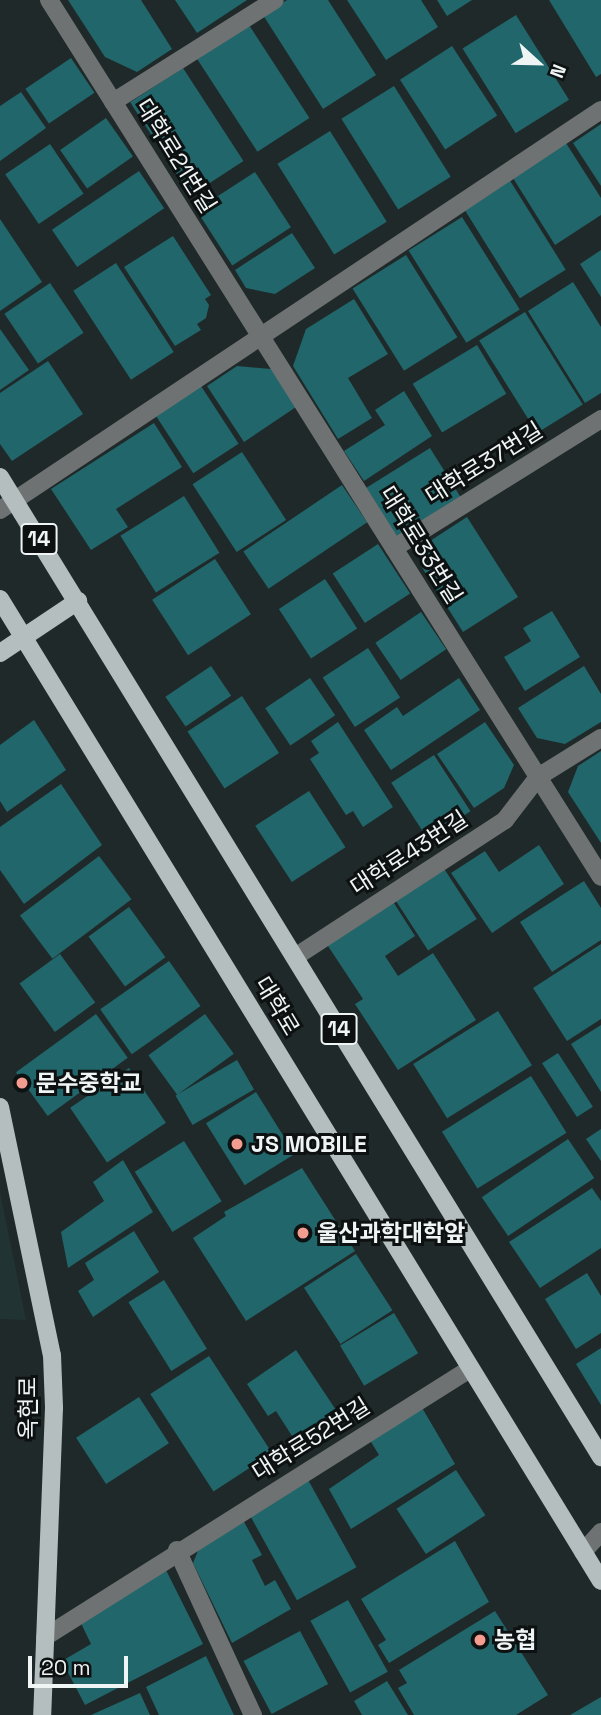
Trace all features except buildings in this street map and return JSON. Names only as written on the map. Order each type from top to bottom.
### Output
[{"type":"main road","name":"대학로","points":[[0,477],[8,507],[78,601],[601,1457]]},
{"type":"main road","name":"대학로","points":[[0,599],[601,1581]]},
{"type":"main road","points":[[0,653],[78,601]]},
{"type":"main road","name":"옥현로","points":[[0,1107],[52,1355],[43,1715]]},
{"type":"street","name":"대학로21번길","points":[[49,0],[263,338]]},
{"type":"street","points":[[113,102],[275,0]]},
{"type":"street","points":[[8,507],[601,110]]},
{"type":"street","name":"대학로33번길","points":[[263,338],[538,777]]},
{"type":"street","name":"대학로37번길","points":[[394,548],[601,419]]},
{"type":"street","name":"대학로43번길","points":[[295,957],[505,820],[538,777],[601,738]]},
{"type":"street","points":[[538,777],[601,877]]},
{"type":"street","name":"대학로52번길","points":[[45,1637],[177,1550],[470,1369]]},
{"type":"street","points":[[583,1552],[601,1532]]},
{"type":"street","points":[[177,1550],[253,1715]]},
{"type":"shaded area","points":[[0,1192],[26,1320],[0,1319]]},
{"type":"place","name":"문수중학교","points":[[22,1083]]},
{"type":"place","name":"JS MOBILE","points":[[237,1144]]},
{"type":"place","name":"울산과학대학앞","points":[[303,1233]]},
{"type":"place","name":"농협","points":[[480,1640]]}]
